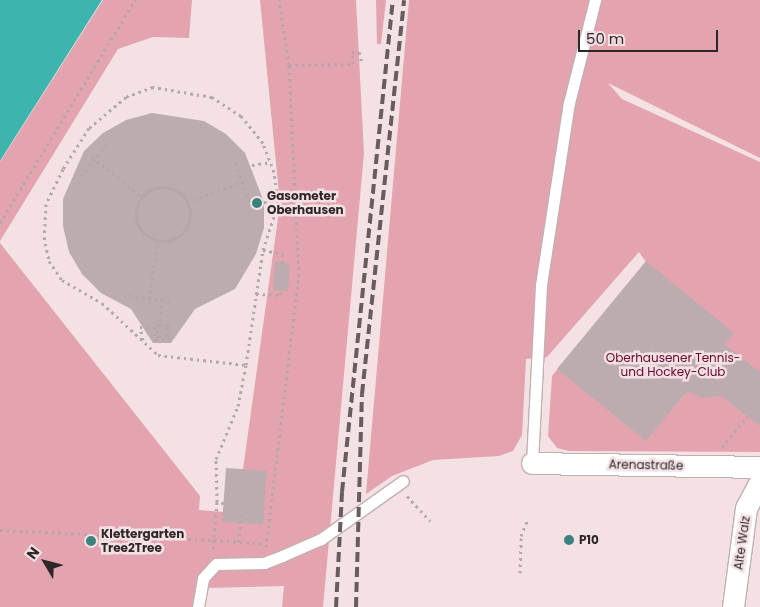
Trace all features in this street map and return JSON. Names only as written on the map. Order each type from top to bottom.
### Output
[{"type":"street","name":"Arenastraße","points":[[532,463],[614,458],[706,466],[760,467]]},
{"type":"street","name":"Alte Walz","points":[[733,607],[749,497],[760,482]]},
{"type":"lane","points":[[532,463],[541,285],[569,102],[595,0]]},
{"type":"lane","points":[[198,607],[203,578],[212,567],[264,563],[321,539],[403,481]]},
{"type":"path","points":[[0,223],[136,0]]},
{"type":"path","points":[[264,563],[299,276],[289,65],[279,0]]},
{"type":"path","points":[[289,65],[353,64],[352,52],[359,52],[362,62]]},
{"type":"path","points":[[212,567],[217,502],[216,459],[230,431],[246,365],[263,250],[278,204],[270,162],[264,143],[241,116],[212,97],[184,88],[153,86],[126,97],[89,128],[46,204],[44,237],[49,261],[62,280],[102,303],[158,355],[246,365]]},
{"type":"path","points":[[81,176],[92,158],[108,142]]},
{"type":"path","points":[[92,158],[142,197]]},
{"type":"path","points":[[252,165],[270,162]]},
{"type":"path","points":[[234,163],[245,181],[250,201]]},
{"type":"path","points":[[187,202],[245,181]]},
{"type":"path","points":[[169,188],[187,202],[187,226],[175,238],[158,240],[145,234],[138,223],[142,197],[151,189],[169,188]]},
{"type":"path","points":[[264,202],[278,204]]},
{"type":"path","points":[[149,299],[158,240]]},
{"type":"path","points":[[263,250],[283,254],[282,262]]},
{"type":"path","points":[[256,294],[280,295],[280,291]]},
{"type":"path","points":[[129,296],[172,301]]},
{"type":"path","points":[[143,341],[140,326],[155,327],[155,339],[169,339],[170,325],[164,324],[158,324],[158,336],[167,336],[167,327],[160,327],[161,318],[162,308],[162,299]]},
{"type":"path","points":[[706,466],[748,416]]},
{"type":"path","points":[[391,488],[421,507],[430,521]]},
{"type":"path","points":[[217,502],[224,503]]},
{"type":"path","points":[[238,542],[242,515]]},
{"type":"path","points":[[520,573],[521,536],[528,521]]},
{"type":"path","points":[[0,530],[266,544]]},
{"type":"green space","points":[[103,0],[192,0],[189,38],[153,37],[118,49],[0,241],[0,162]]},
{"type":"green space","points":[[260,0],[356,0],[364,153],[323,607],[282,607],[284,586],[206,588],[203,607],[0,607],[0,243],[200,496],[199,510],[223,512],[243,469],[280,204]]},
{"type":"green space","points":[[376,0],[386,0],[381,44],[377,44]]},
{"type":"green space","name":"Oberhausener Tennis- und Hockey-Club","points":[[409,0],[760,0],[760,158],[608,83],[622,99],[760,162],[760,452],[569,451],[557,448],[548,436],[552,376],[646,262],[639,252],[547,357],[526,359],[522,435],[513,451],[499,456],[433,460],[392,476],[366,494]]},
{"type":"water","points":[[0,0],[102,0],[0,161]]},
{"type":"building","name":"Gasometer Oberhausen","points":[[152,113],[204,121],[226,134],[245,153],[264,202],[264,228],[256,254],[235,289],[195,309],[171,343],[153,343],[131,309],[101,293],[82,274],[69,252],[63,226],[63,199],[84,151],[103,133],[126,120]]},
{"type":"building","points":[[646,261],[734,333],[725,345],[760,372],[760,426],[721,396],[701,398],[687,391],[646,441],[557,369]]},
{"type":"building","points":[[275,262],[290,263],[288,291],[273,290]]},
{"type":"building","points":[[226,468],[267,471],[263,525],[222,522]]},
{"type":"railway","points":[[336,607],[342,492],[393,0]]},
{"type":"railway","points":[[356,607],[362,394],[404,0]]},
{"type":"place","name":"Gasometer Oberhausen","points":[[257,203]]},
{"type":"place","name":"P10","points":[[569,540]]},
{"type":"place","name":"Klettergarten Tree2Tree","points":[[91,541]]}]
